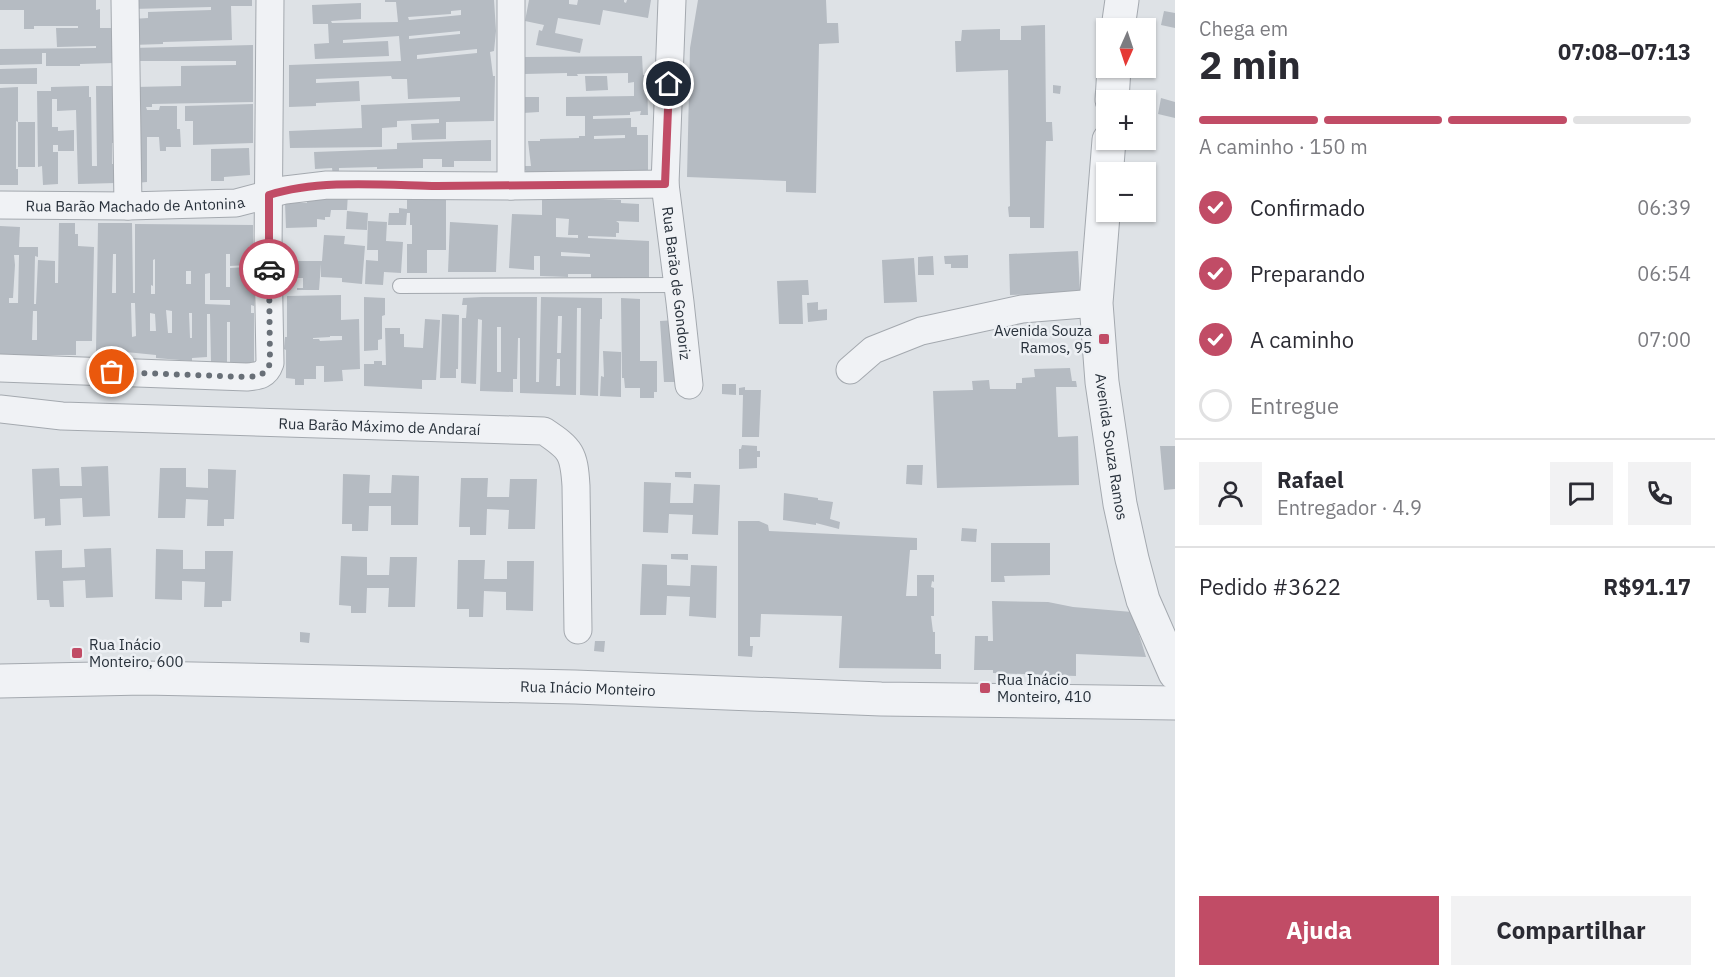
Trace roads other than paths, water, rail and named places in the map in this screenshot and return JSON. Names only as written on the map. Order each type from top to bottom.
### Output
[{"type":"street","points":[[125,0],[128,206]]},
{"type":"street","points":[[0,368],[247,377],[264,374],[268,369],[270,363],[270,0]]},
{"type":"street","points":[[511,0],[511,186]]},
{"type":"street","name":"Rua Barão de Gondoriz","points":[[672,0],[665,184],[689,384]]},
{"type":"street","points":[[1119,18],[1122,0]]},
{"type":"street","name":"Avenida Souza Ramos","points":[[1108,150],[1096,303],[1102,381],[1132,560],[1143,600],[1175,673]]},
{"type":"street","name":"Rua Barão Machado de Antonina","points":[[0,205],[128,206],[236,203],[285,190],[327,185],[665,184]]},
{"type":"street","points":[[850,370],[873,350],[921,331],[1022,309],[1096,303]]},
{"type":"street","name":"Rua Barão Máximo de Andaraí","points":[[0,409],[62,416],[544,430],[570,451],[575,463],[578,630]]},
{"type":"street","name":"Rua Inácio Monteiro","points":[[0,681],[144,678],[575,687],[881,699],[1175,703]]},
{"type":"lane","points":[[400,285],[677,285]]},
{"type":"place","name":"Avenida Souza Ramos, 95","points":[[1104,339]]},
{"type":"place","name":"Rua Inácio Monteiro, 600","points":[[77,653]]},
{"type":"place","name":"Rua Inácio Monteiro, 410","points":[[985,688]]}]
